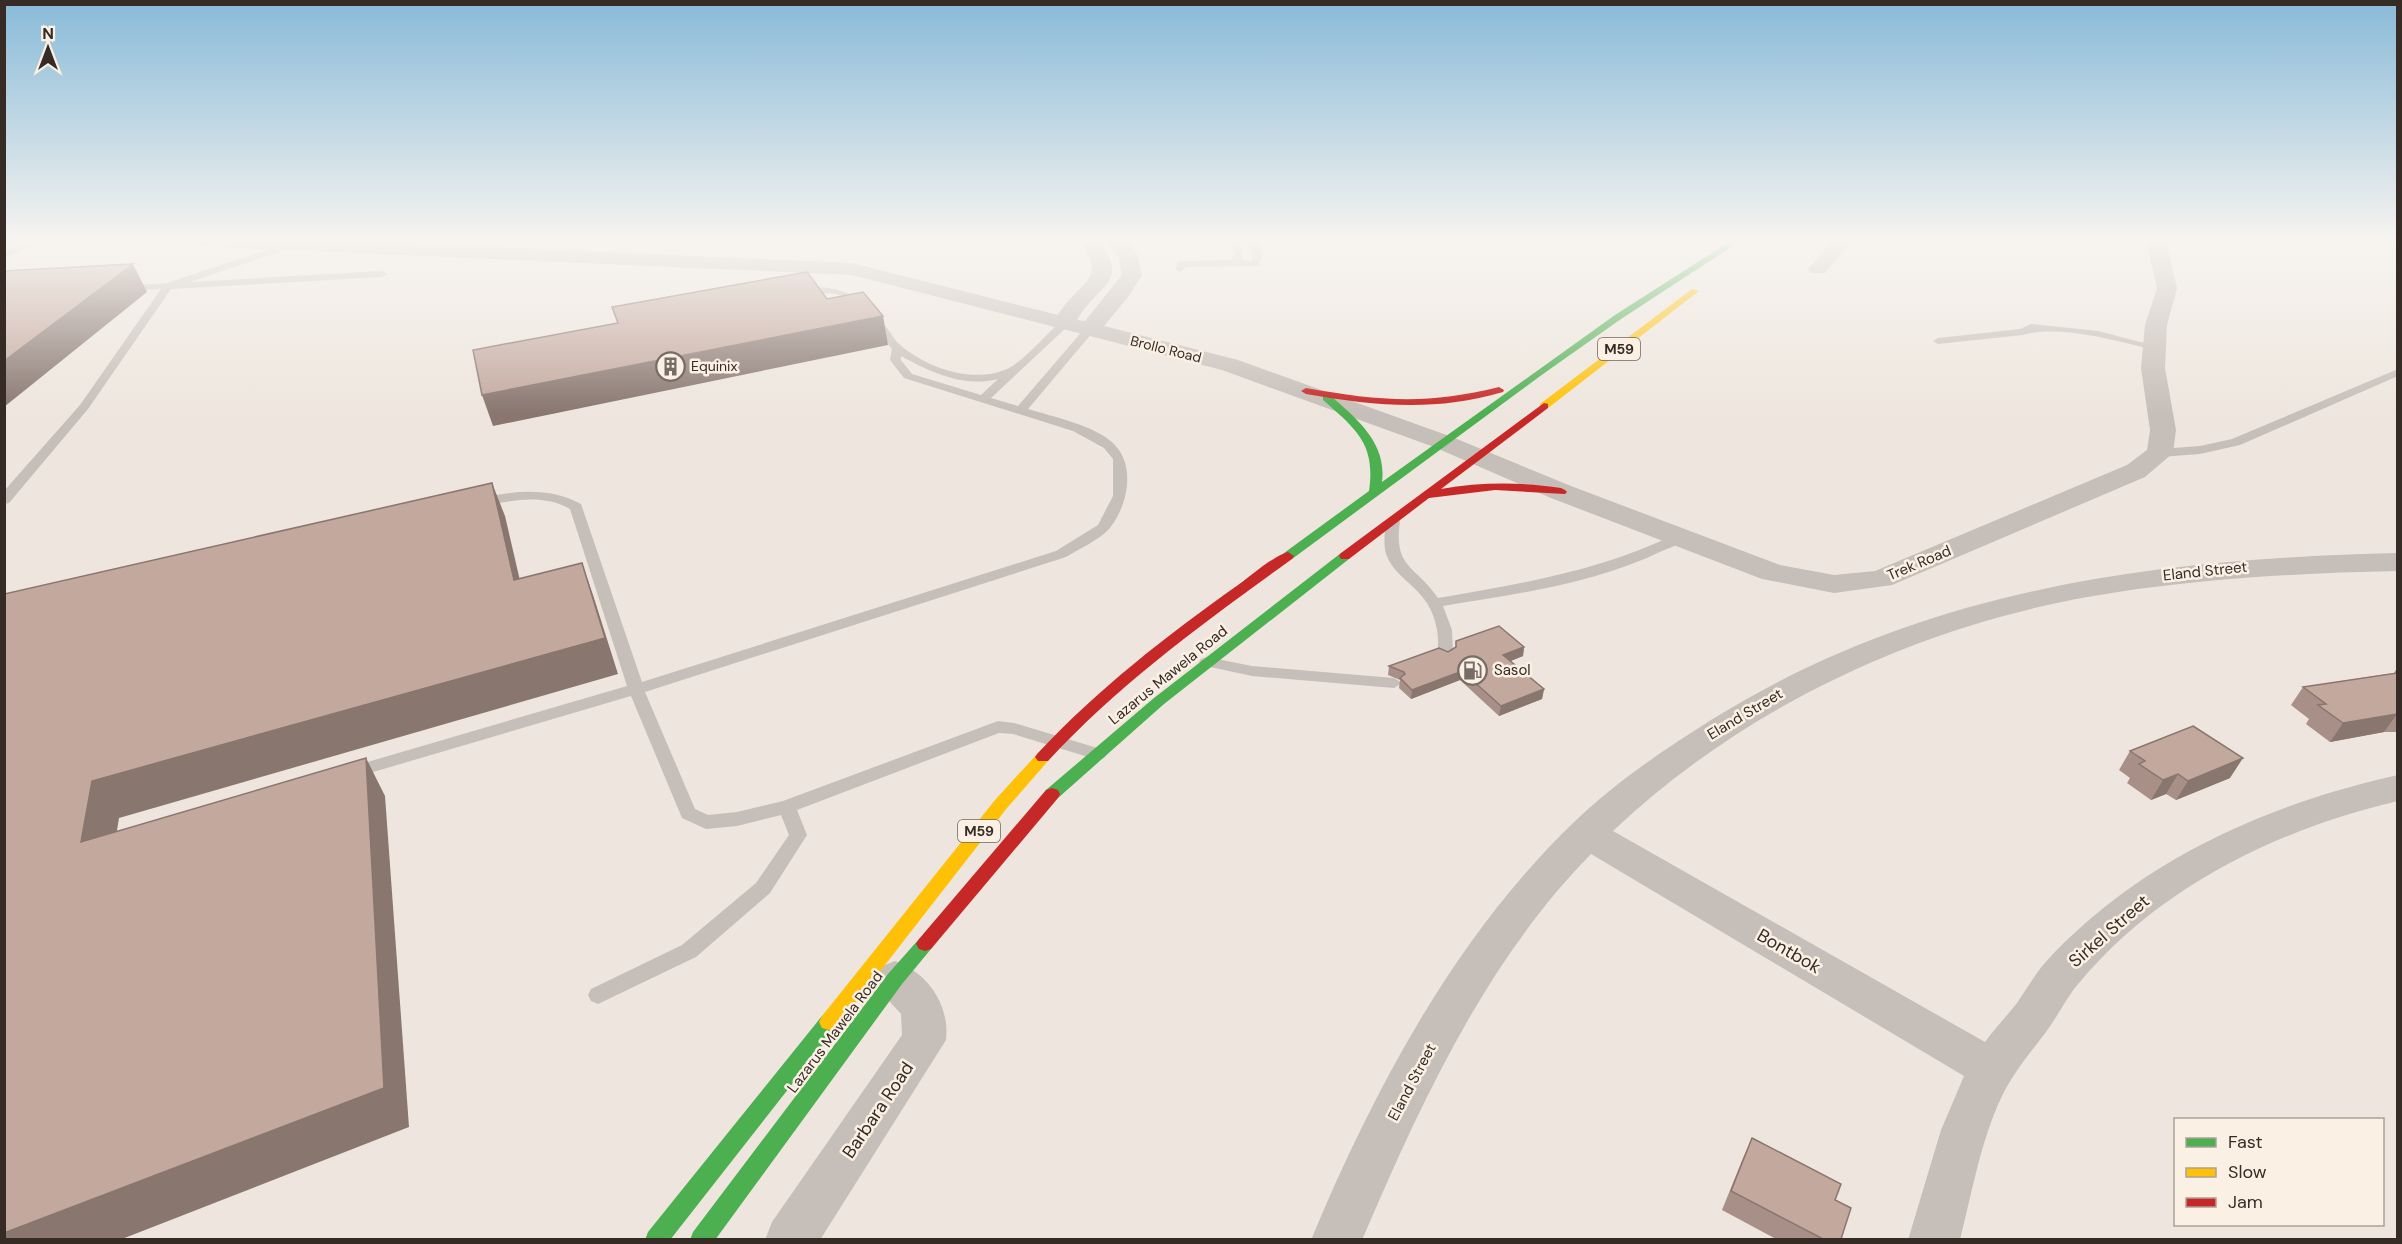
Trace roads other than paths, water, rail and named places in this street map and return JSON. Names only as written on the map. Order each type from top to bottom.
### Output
[{"type":"main road","name":"M59","points":[[1374,495],[1539,372],[1618,317],[1651,298]]},
{"type":"main road","name":"Lazarus Mawela Road","points":[[701,1239],[896,979],[1028,818],[1098,754],[1208,662],[1686,298]]},
{"type":"main road","points":[[1306,391],[1391,404],[1446,405],[1487,395],[1539,372]]},
{"type":"main road","points":[[1327,398],[1362,431],[1374,446],[1380,460],[1380,474],[1374,495]]},
{"type":"main road","points":[[1428,495],[1483,488],[1544,488],[1561,492]]},
{"type":"main road","name":"Lazarus Mawela Road","points":[[656,1239],[993,813],[1054,743],[1104,693],[1151,654],[1374,495]]},
{"type":"street","name":"Brollo Road","points":[[962,298],[1230,365],[1327,398],[1443,442]]},
{"type":"street","points":[[1064,324],[1084,298]]},
{"type":"street","points":[[1089,330],[1117,298]]},
{"type":"street","points":[[2160,453],[2163,430],[2153,368],[2156,325],[2165,298]]},
{"type":"street","name":"Trek Road","points":[[1443,442],[1561,492],[1773,573],[1806,581],[1834,584],[1881,579],[2136,471],[2160,453]]},
{"type":"street","name":"Eland Street","points":[[1336,1239],[1408,1085],[1453,1009],[1514,919],[1586,833],[1645,781],[1714,732],[1819,672],[1905,636],[2021,602],[2133,578],[2286,564],[2397,562]]},
{"type":"street","name":"Sirkel Street","points":[[1934,1239],[1954,1164],[1992,1069],[2065,970],[2126,913],[2183,872],[2217,852],[2286,821],[2338,803],[2397,788]]},
{"type":"street","name":"Bontbok","points":[[1586,833],[1992,1069]]},
{"type":"street","name":"Barbara Road","points":[[790,1239],[924,1040],[927,1028],[918,999],[896,979]]},
{"type":"lane","points":[[4,500],[84,407],[160,298]]},
{"type":"lane","points":[[854,298],[860,301],[897,348],[939,369],[963,378],[982,379],[1014,370]]},
{"type":"lane","points":[[983,399],[1064,324]]},
{"type":"lane","points":[[1938,341],[2023,332],[2031,327],[2098,334],[2155,347]]},
{"type":"lane","points":[[1019,412],[1089,330]]},
{"type":"lane","points":[[337,777],[636,689],[1061,554],[1103,527],[1120,496],[1119,459],[1108,445],[1077,428],[908,376],[895,360],[897,348]]},
{"type":"lane","points":[[2160,453],[2219,447],[2236,442],[2397,372]]},
{"type":"lane","points":[[461,506],[537,495],[565,500],[576,507],[636,689],[688,813],[706,822],[737,819],[787,807],[998,727],[1014,729],[1054,743],[1098,754]]},
{"type":"lane","points":[[1393,521],[1391,543],[1394,557],[1403,572],[1427,593],[1434,603],[1445,634],[1445,654]]},
{"type":"lane","points":[[1434,603],[1585,574],[1643,556],[1679,538]]},
{"type":"lane","points":[[1208,662],[1244,670],[1394,683]]},
{"type":"lane","points":[[598,996],[689,951],[764,888],[798,835],[787,807]]},
{"type":"place","name":"Equinix","points":[[670,366]]},
{"type":"place","name":"Sasol","points":[[1473,670]]}]
